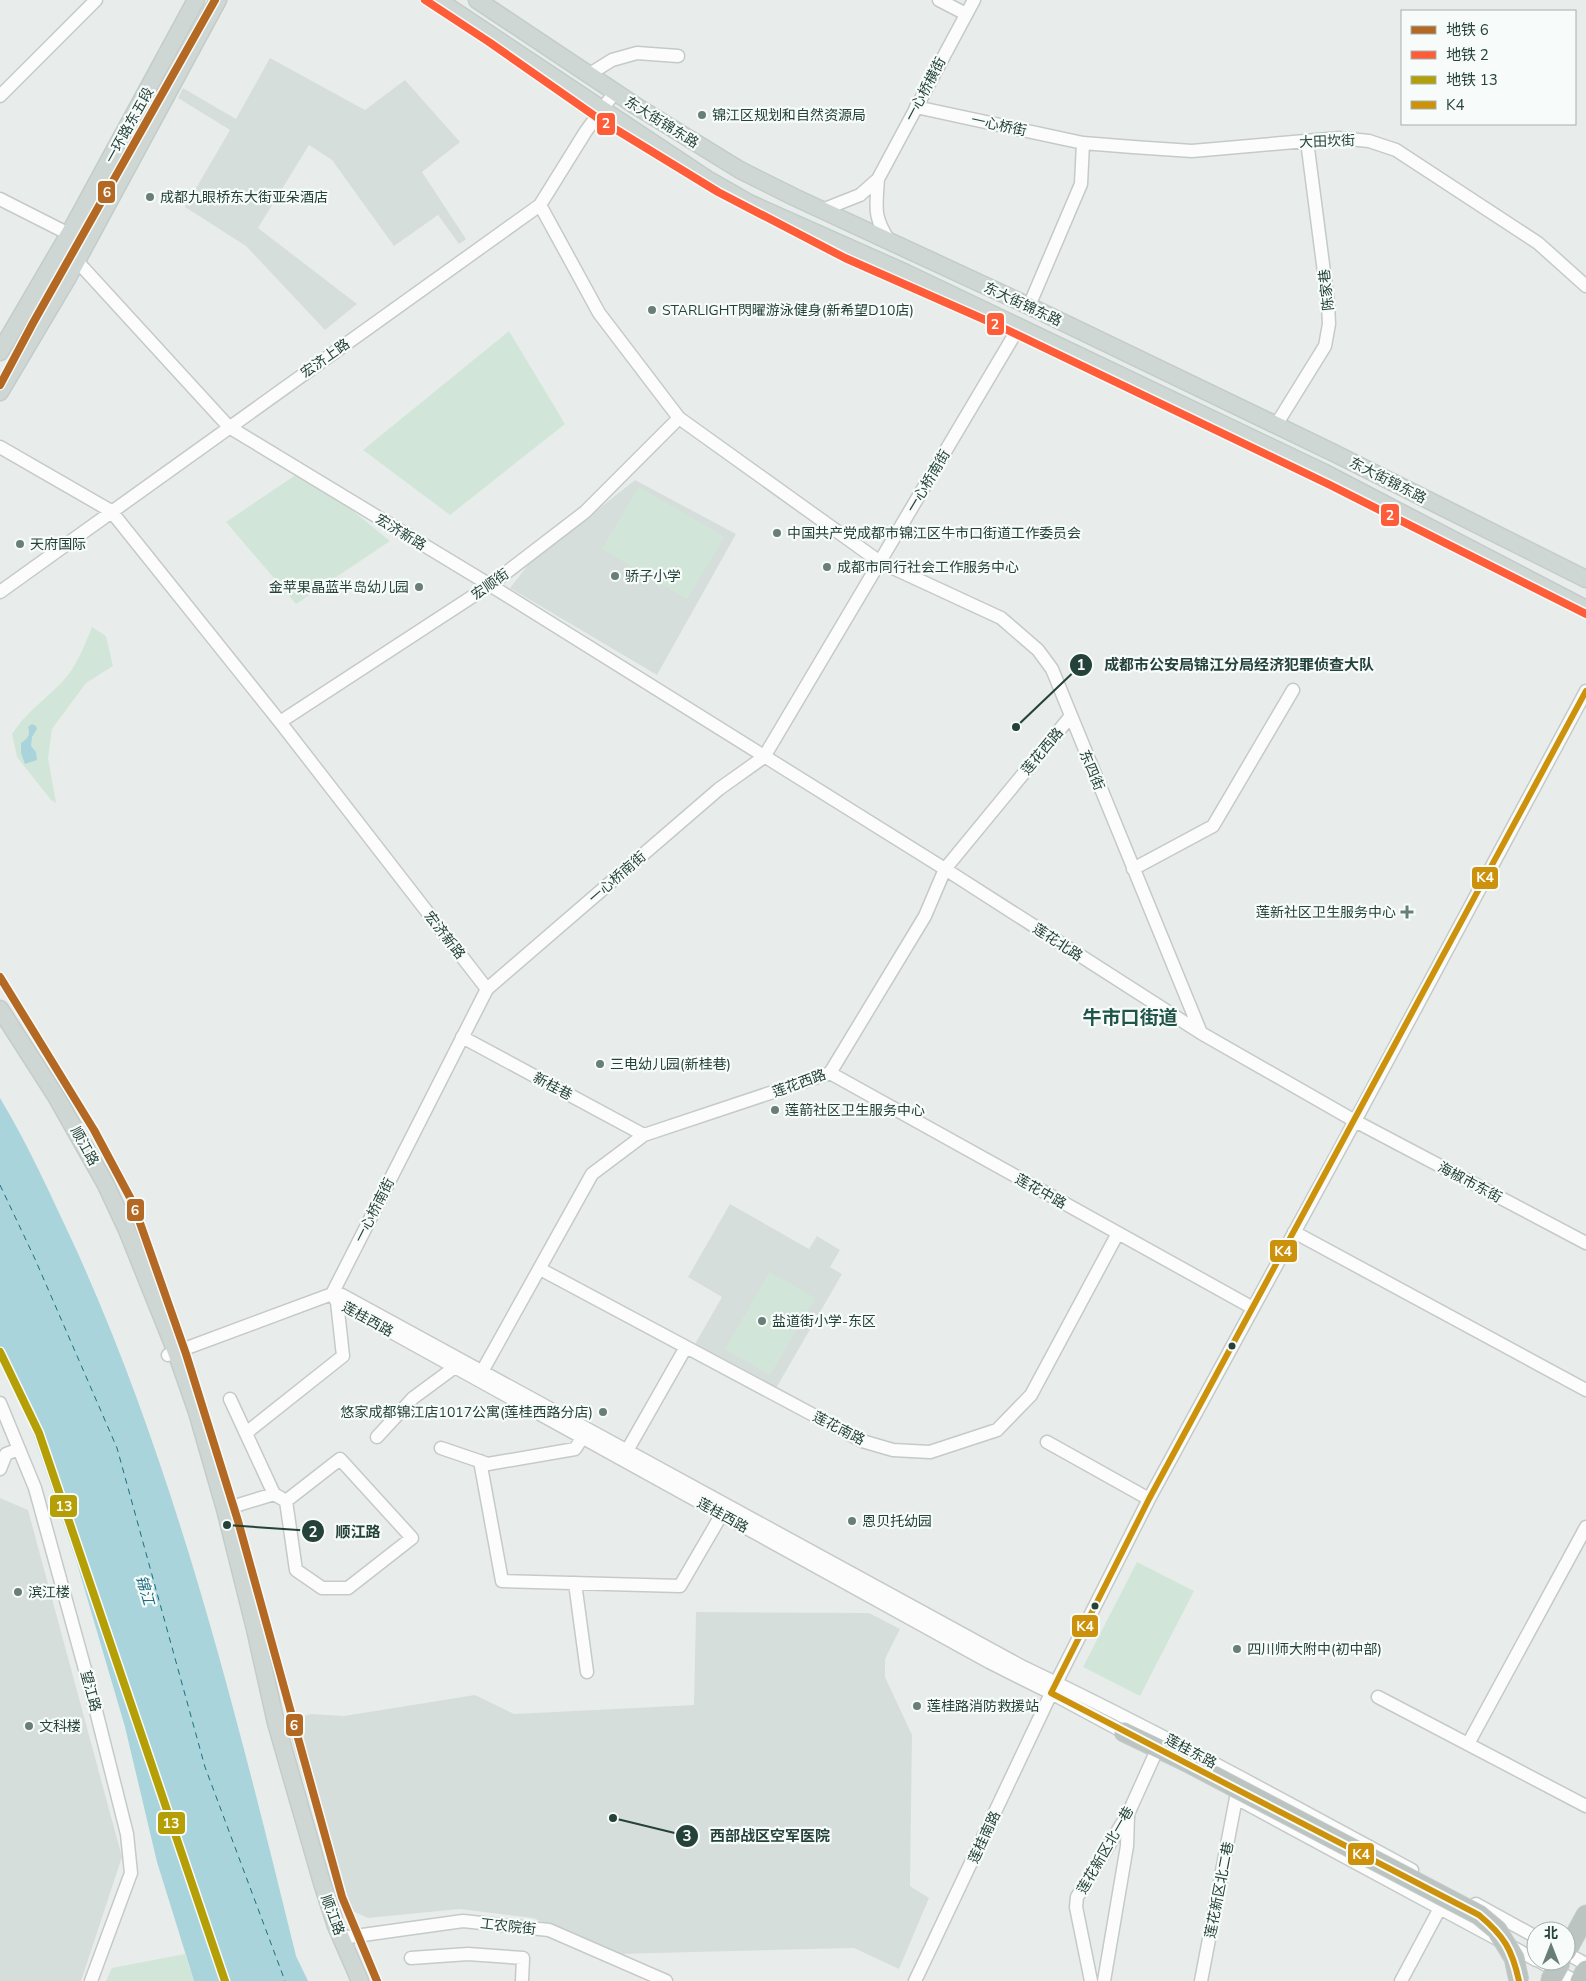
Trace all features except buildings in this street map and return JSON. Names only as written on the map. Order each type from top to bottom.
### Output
[{"type":"highway","points":[[1124,1732],[1185,1761],[1479,1915],[1497,1930],[1502,1937],[1514,1958],[1519,1981]]},
{"type":"highway","points":[[1576,1954],[1586,1915]]},
{"type":"main road","name":"一环路东五段","points":[[0,352],[69,234],[196,0]]},
{"type":"main road","name":"一环路东五段","points":[[0,392],[77,261],[218,0]]},
{"type":"main road","name":"东大街锦东路","points":[[438,0],[601,110],[707,179],[749,203],[882,262],[1323,472],[1586,609]]},
{"type":"main road","name":"东大街锦东路","points":[[477,0],[588,75],[740,170],[1276,425],[1586,579]]},
{"type":"main road","points":[[793,223],[802,201]]},
{"type":"main road","points":[[882,262],[890,242]]},
{"type":"main road","name":"顺江路","points":[[0,1009],[57,1098],[105,1183],[127,1230],[172,1354],[245,1625],[267,1725],[327,1929],[350,1981]]},
{"type":"main road","name":"顺江路","points":[[0,1026],[49,1102],[96,1187],[119,1233],[197,1412],[225,1509],[276,1723],[322,1883],[341,1938],[360,1981]]},
{"type":"main road","points":[[1576,1958],[1586,1929]]},
{"type":"street","points":[[0,96],[96,0]]},
{"type":"street","points":[[939,0],[966,14]]},
{"type":"street","name":"一心桥横街","points":[[822,210],[860,194],[878,179],[974,0]]},
{"type":"street","points":[[588,75],[612,60],[637,52],[678,56]]},
{"type":"street","name":"宏济上路","points":[[0,592],[229,426],[540,205],[601,110],[615,92]]},
{"type":"street","name":"一心桥街","points":[[916,107],[1083,143]]},
{"type":"street","name":"大田坎街","points":[[1083,143],[1192,151],[1339,138],[1369,141],[1396,150],[1538,243],[1586,286]]},
{"type":"street","name":"陈家巷","points":[[1276,425],[1325,346],[1329,324],[1328,303],[1307,141]]},
{"type":"street","points":[[1029,306],[1080,184],[1083,143]]},
{"type":"street","name":"一心桥横街","points":[[878,179],[875,211],[880,228],[890,242]]},
{"type":"street","points":[[0,199],[69,234]]},
{"type":"street","name":"东四街","points":[[540,205],[599,313],[679,418],[880,562],[1001,618],[1038,650],[1052,669],[1070,717],[1201,1033]]},
{"type":"street","name":"宏济新路","points":[[77,261],[229,426],[490,585],[764,757]]},
{"type":"street","name":"一心桥南街","points":[[334,1298],[487,989],[719,789],[764,757],[1019,327]]},
{"type":"street","name":"宏顺街","points":[[280,722],[490,585],[585,512],[679,418]]},
{"type":"street","name":"宏济新路","points":[[0,447],[111,511],[280,722],[487,989]]},
{"type":"street","points":[[1133,869],[1213,826],[1293,690]]},
{"type":"street","name":"莲桂南路","points":[[915,1981],[1054,1688],[1149,1499],[1586,691]]},
{"type":"street","name":"莲花西路","points":[[480,1375],[592,1174],[644,1135],[830,1073],[925,916],[944,869],[1070,717]]},
{"type":"street","name":"莲花北路","points":[[764,757],[1201,1033],[1355,1121]]},
{"type":"street","name":"新桂巷","points":[[462,1038],[644,1135]]},
{"type":"street","name":"莲花中路","points":[[830,1073],[1253,1308]]},
{"type":"street","name":"海椒市东街","points":[[1355,1121],[1586,1244]]},
{"type":"street","points":[[1294,1232],[1586,1390]]},
{"type":"street","name":"莲花南路","points":[[540,1269],[862,1442],[893,1450],[930,1452],[997,1430],[1031,1395],[1118,1233]]},
{"type":"street","name":"莲桂西路","points":[[334,1298],[342,1295],[624,1455],[724,1510],[1023,1667],[1054,1688]]},
{"type":"street","points":[[172,1354],[334,1298],[343,1356],[246,1433]]},
{"type":"street","name":"莲桂西路","points":[[334,1298],[455,1367],[480,1375],[582,1438],[624,1455]]},
{"type":"street","points":[[624,1455],[686,1347]]},
{"type":"street","points":[[377,1437],[413,1398],[455,1367]]},
{"type":"street","points":[[230,1400],[274,1494],[286,1501]]},
{"type":"street","name":"望江路","points":[[0,1403],[35,1488],[91,1691],[127,1834],[131,1873],[90,1981]]},
{"type":"street","points":[[441,1448],[488,1464],[574,1449],[582,1438]]},
{"type":"street","points":[[1047,1442],[1149,1499]]},
{"type":"street","points":[[0,1469],[6,1454],[20,1449]]},
{"type":"street","points":[[340,1459],[412,1538],[348,1588],[322,1588],[296,1570],[286,1501],[340,1459]]},
{"type":"street","points":[[480,1461],[502,1581],[680,1586],[724,1510]]},
{"type":"street","points":[[225,1509],[274,1494]]},
{"type":"street","points":[[1468,1744],[1586,1527]]},
{"type":"street","points":[[576,1583],[586,1672]]},
{"type":"street","name":"莲桂东路","points":[[1054,1688],[1184,1770],[1526,1954]]},
{"type":"street","name":"莲桂东路","points":[[1054,1688],[1083,1695],[1193,1752],[1526,1932]]},
{"type":"street","points":[[1378,1697],[1586,1806]]},
{"type":"street","name":"莲花新区北一巷","points":[[1091,1981],[1076,1907],[1077,1897],[1128,1814],[1156,1752]]},
{"type":"street","name":"莲花新区北二巷","points":[[1201,1981],[1236,1798]]},
{"type":"street","points":[[1104,1981],[1127,1846],[1128,1814]]},
{"type":"street","points":[[1401,1981],[1440,1908]]},
{"type":"street","name":"工农院街","points":[[341,1938],[463,1921],[550,1930],[666,1981]]},
{"type":"street","points":[[411,1958],[468,1954],[523,1958],[522,1981]]},
{"type":"shaded area","points":[[270,58],[365,110],[405,80],[460,142],[422,172],[466,239],[459,244],[438,215],[394,246],[332,160],[309,145],[258,228],[357,304],[325,330],[246,246],[185,207],[230,130],[178,98],[183,88],[236,119]]},
{"type":"shaded area","name":"骄子小学","points":[[635,480],[736,534],[657,675],[510,588],[528,565]]},
{"type":"shaded area","name":"盐道街小学-东区","points":[[730,1204],[809,1249],[817,1236],[840,1250],[830,1267],[842,1274],[775,1390],[695,1344],[722,1297],[688,1277]]},
{"type":"shaded area","points":[[0,1498],[28,1510],[122,1857],[81,1981],[0,1981]]},
{"type":"shaded area","points":[[696,1612],[869,1613],[900,1629],[885,1659],[885,1677],[912,1735],[910,1886],[929,1898],[899,1969],[854,1948],[618,1954],[533,1918],[460,1909],[368,1918],[341,1906],[286,1721],[311,1714],[344,1716],[475,1695],[514,1714],[694,1705]]},
{"type":"green space","points":[[509,331],[565,424],[450,515],[363,450]]},
{"type":"green space","points":[[303,470],[390,541],[296,604],[226,522]]},
{"type":"green space","points":[[639,487],[724,537],[687,599],[602,549]]},
{"type":"green space","points":[[92,627],[106,636],[113,666],[86,683],[52,729],[48,758],[56,803],[51,800],[17,757],[12,734],[30,712],[57,688],[68,675],[80,656]]},
{"type":"green space","points":[[770,1272],[815,1298],[770,1375],[725,1349]]},
{"type":"green space","points":[[1137,1562],[1194,1591],[1140,1696],[1083,1667]]},
{"type":"green space","points":[[185,1954],[194,1981],[106,1981],[112,1968]]},
{"type":"water","points":[[32,724],[37,729],[32,737],[31,746],[36,752],[37,760],[25,764],[21,753],[21,743],[28,736],[28,727]]},
{"type":"water","name":"锦江","points":[[0,1098],[30,1153],[76,1249],[112,1334],[145,1421],[175,1509],[202,1598],[251,1776],[296,1956],[308,1981],[194,1981],[157,1862],[125,1727],[76,1560],[31,1427],[0,1356]]},
{"type":"ferry route","points":[[0,1185],[35,1259],[117,1448],[205,1767],[285,1981]]},
{"type":"metro line","name":"6","points":[[0,385],[215,0]]},
{"type":"metro line","name":"2","points":[[425,0],[602,121],[718,192],[845,258],[999,326],[1330,485],[1586,614]]},
{"type":"metro line","name":"6","points":[[0,977],[94,1130],[133,1203],[186,1354],[238,1521],[342,1897],[377,1981]]},
{"type":"metro line","name":"13","points":[[0,1352],[39,1433],[225,1981]]},
{"type":"transit line","name":"K4","points":[[1519,1981],[1506,1944],[1479,1915],[1051,1693],[1149,1499],[1586,691]]},
{"type":"place","name":"锦江区规划和自然资源局","points":[[702,115]]},
{"type":"place","name":"成都九眼桥东大街亚朵酒店","points":[[150,197]]},
{"type":"place","name":"STARLIGHT閃曜游泳健身(新希望D10店)","points":[[652,310]]},
{"type":"place","name":"中国共产党成都市锦江区牛市口街道工作委员会","points":[[777,533]]},
{"type":"place","name":"天府国际","points":[[20,544]]},
{"type":"place","name":"成都市同行社会工作服务中心","points":[[827,567]]},
{"type":"place","name":"骄子小学","points":[[615,576]]},
{"type":"place","name":"金苹果晶蓝半岛幼儿园","points":[[419,587]]},
{"type":"place","name":"成都市公安局锦江分局经济犯罪侦查大队","points":[[1016,727]]},
{"type":"place","name":"莲新社区卫生服务中心","points":[[1407,912]]},
{"type":"place","name":"三电幼儿园(新桂巷)","points":[[600,1064]]},
{"type":"place","name":"莲箭社区卫生服务中心","points":[[775,1110]]},
{"type":"place","name":"盐道街小学-东区","points":[[762,1321]]},
{"type":"place","name":"悠家成都锦江店1017公寓(莲桂西路分店)","points":[[603,1412]]},
{"type":"place","name":"恩贝托幼园","points":[[852,1521]]},
{"type":"place","name":"顺江路","points":[[227,1525]]},
{"type":"place","name":"滨江楼","points":[[18,1592]]},
{"type":"place","name":"四川师大附中(初中部)","points":[[1237,1649]]},
{"type":"place","name":"莲桂路消防救援站","points":[[917,1706]]},
{"type":"place","name":"文科楼","points":[[29,1726]]},
{"type":"place","name":"西部战区空军医院","points":[[613,1818]]},
{"type":"district","name":"牛市口街道","points":[[1130,1017]]}]
